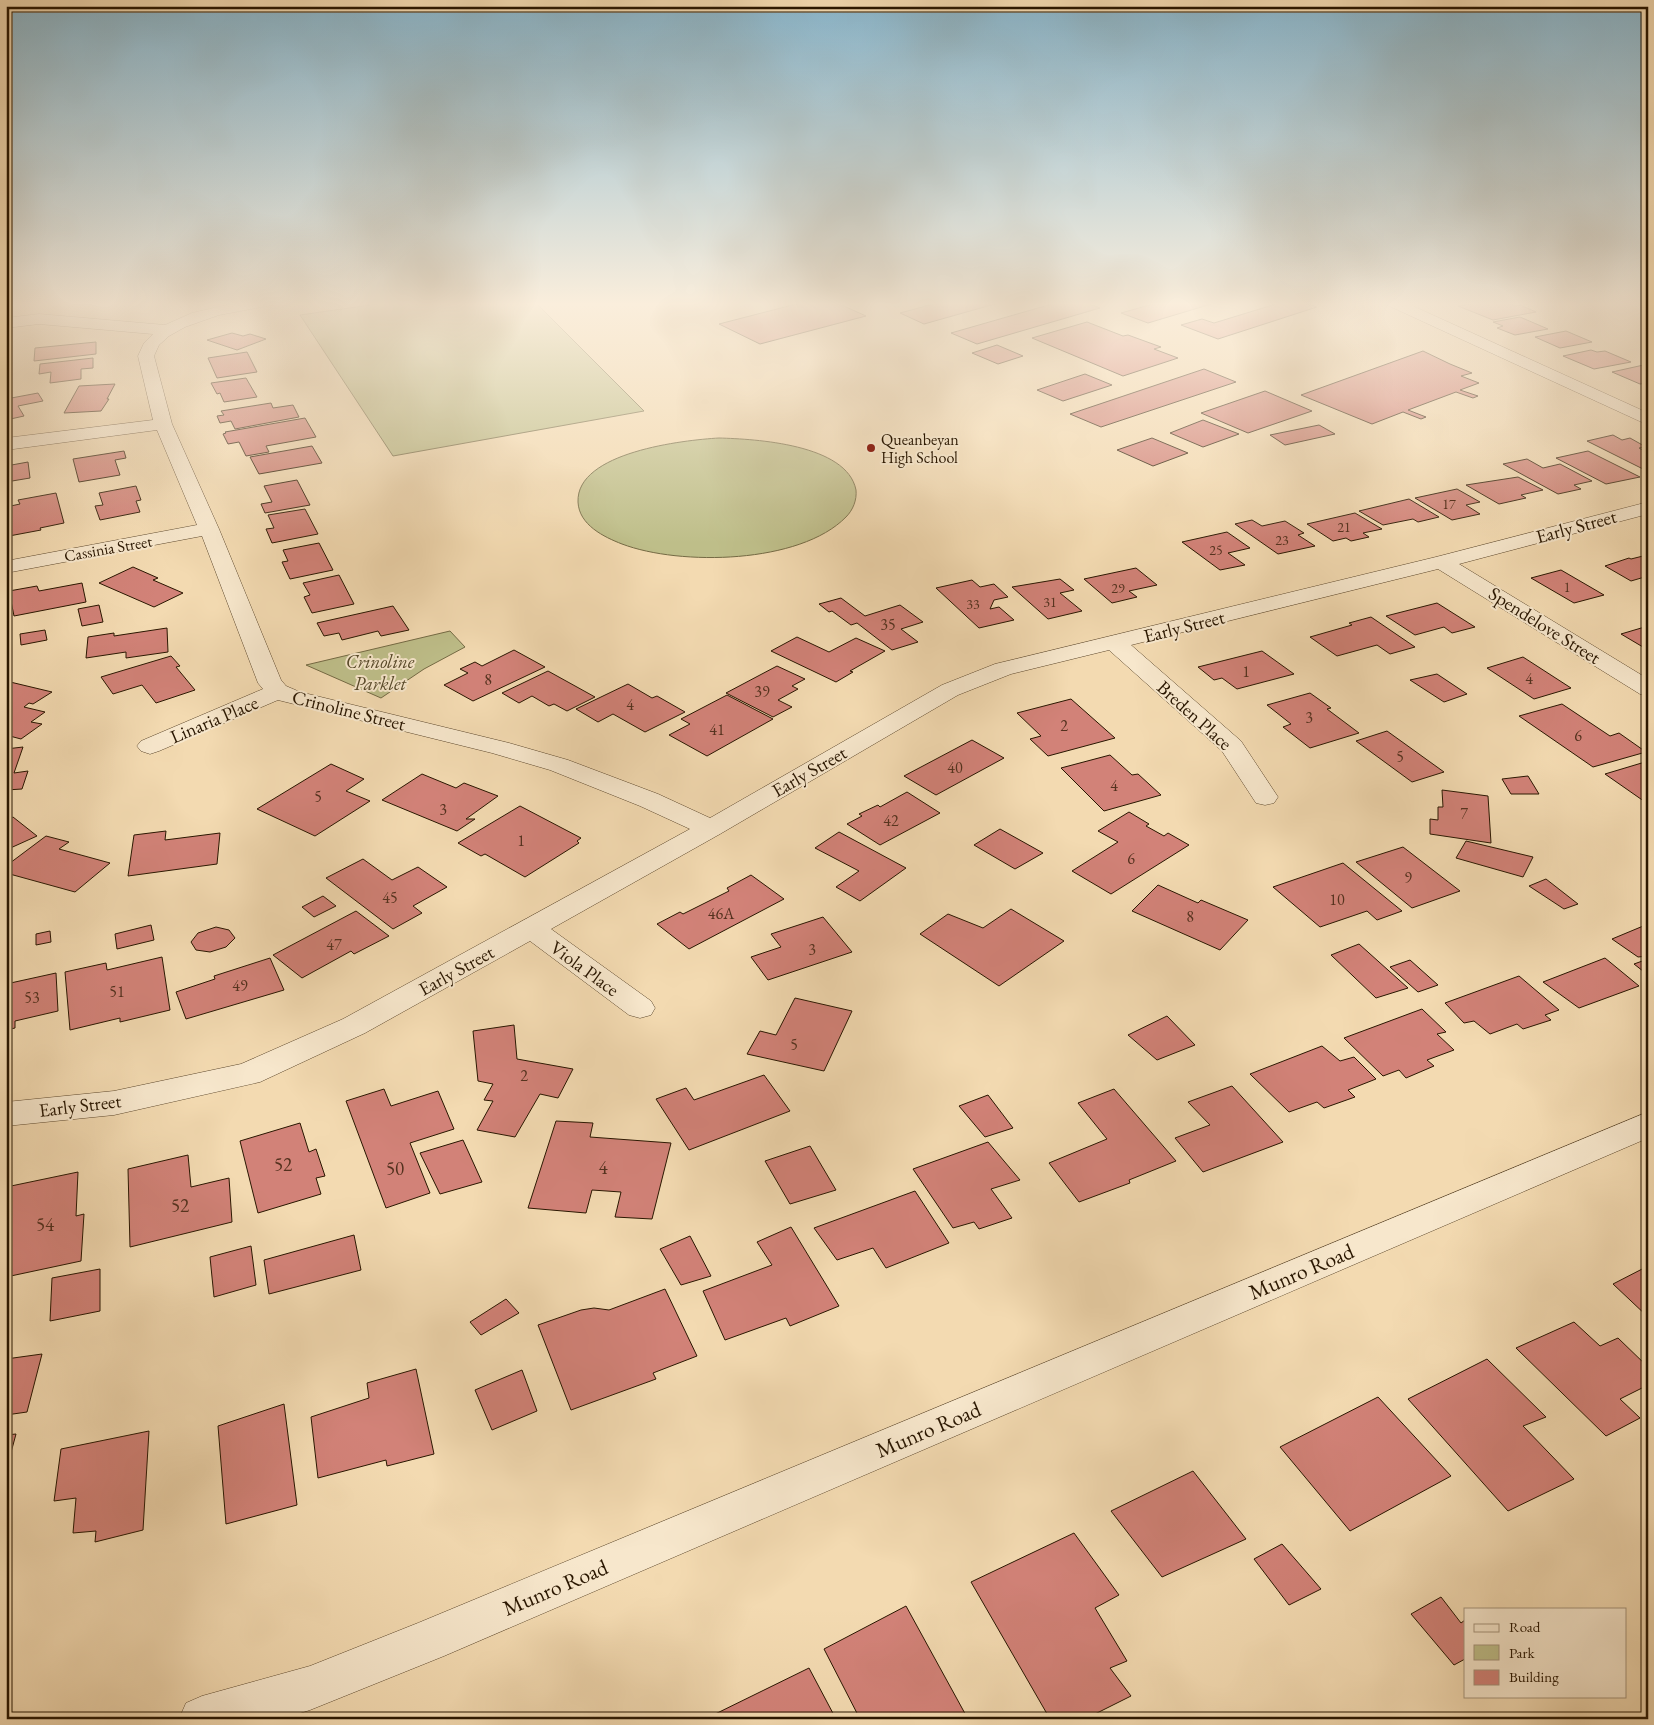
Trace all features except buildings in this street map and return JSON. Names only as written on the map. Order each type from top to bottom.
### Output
[{"type":"street","name":"Crinoline Street","points":[[153,382],[163,424],[209,530],[270,683],[278,691],[292,697],[559,764],[649,800],[711,828]]},
{"type":"street","points":[[1567,382],[1648,420]]},
{"type":"street","points":[[6,444],[163,424]]},
{"type":"street","name":"Early Street","points":[[6,1114],[114,1103],[249,1074],[354,1026],[711,828],[914,710],[968,682],[1003,670],[1441,562],[1648,508]]},
{"type":"street","name":"Cassinia Street","points":[[6,567],[209,530]]},
{"type":"street","name":"Spendelove Street","points":[[1441,562],[1648,689]]},
{"type":"street","name":"Breden Place","points":[[1115,643],[1232,746],[1265,797]]},
{"type":"street","name":"Linaria Place","points":[[150,746],[278,691]]},
{"type":"street","name":"Viola Place","points":[[531,928],[640,1008]]},
{"type":"street","name":"Munro Road","points":[[202,1719],[310,1688],[428,1642],[1648,1124]]},
{"type":"green space","points":[[345,382],[616,382],[644,411],[393,456]]},
{"type":"green space","points":[[719,438],[754,440],[798,447],[836,463],[849,475],[856,490],[853,508],[846,517],[826,533],[800,544],[770,552],[706,558],[675,556],[646,551],[622,544],[600,534],[588,524],[579,510],[578,502],[582,485],[594,471],[613,460],[658,446]]},
{"type":"green space","name":"Crinoline Parklet","points":[[450,631],[465,647],[424,669],[381,698],[306,665]]},
{"type":"place","name":"Queanbeyan High School","points":[[871,448]]}]
